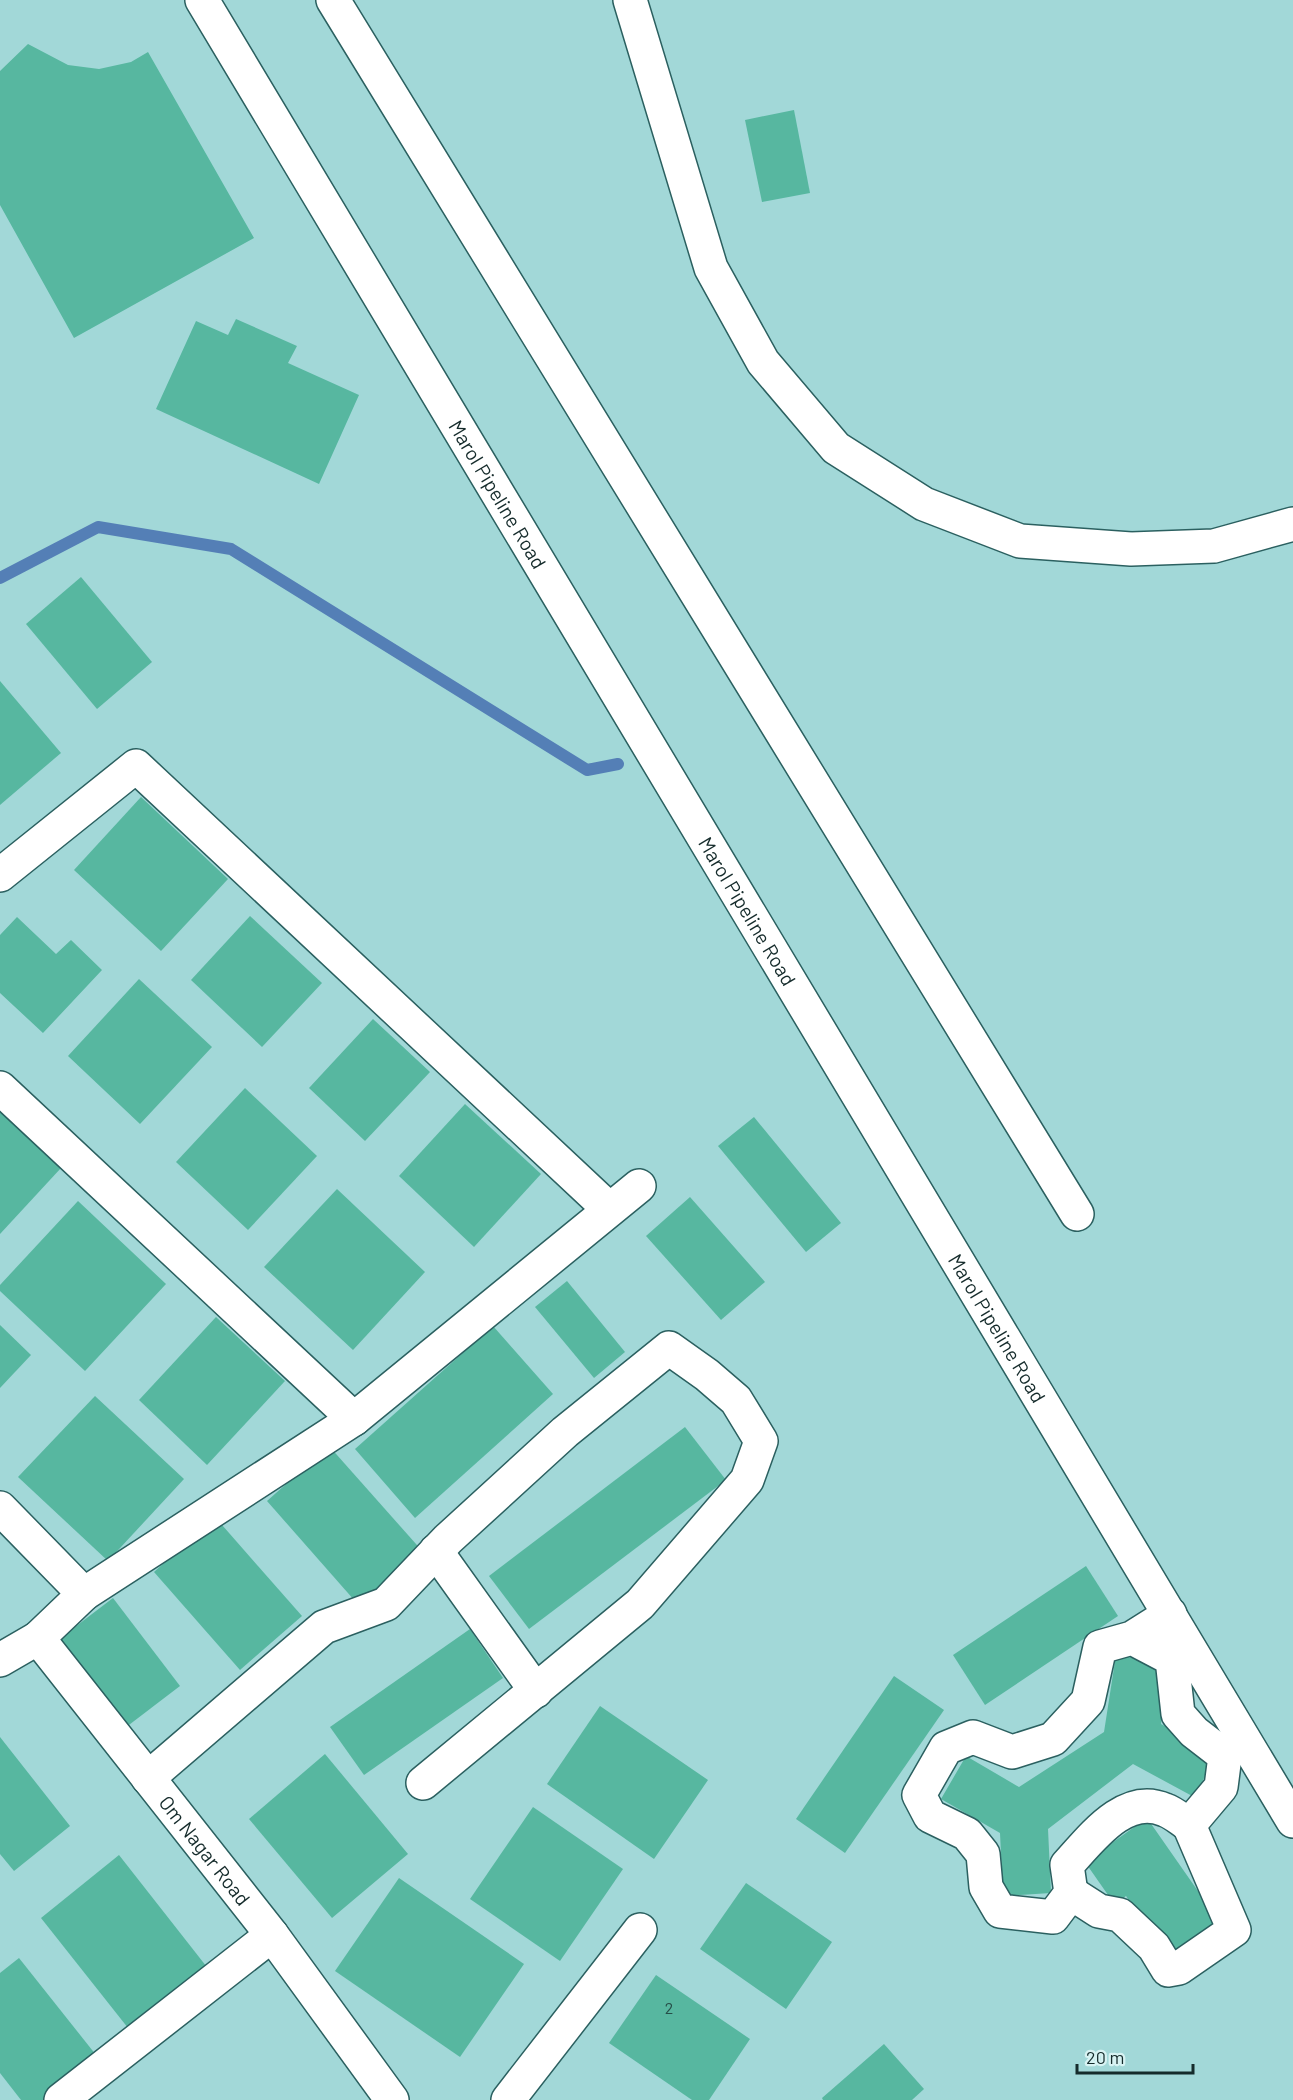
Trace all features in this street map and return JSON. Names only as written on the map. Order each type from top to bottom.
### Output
[{"type":"street","name":"Marol Pipeline Road","points":[[202,0],[1293,1821]]},
{"type":"street","points":[[333,0],[1077,1214]]},
{"type":"street","points":[[630,0],[711,268],[763,362],[836,448],[924,504],[1020,541],[1131,549],[1214,546],[1293,524]]},
{"type":"street","points":[[0,875],[136,766],[609,1209]]},
{"type":"street","points":[[0,1088],[354,1419]]},
{"type":"street","points":[[0,1660],[38,1638],[84,1594],[354,1419],[639,1186]]},
{"type":"street","points":[[148,1778],[324,1627],[386,1604],[436,1551],[565,1432],[669,1348],[707,1375],[736,1401],[761,1441],[747,1480],[640,1604],[423,1783]]},
{"type":"street","points":[[0,1508],[84,1594]]},
{"type":"street","points":[[436,1551],[536,1691]]},
{"type":"street","points":[[1071,1893],[1099,1911],[1119,1915],[1154,1947],[1168,1970],[1179,1968],[1234,1930],[1189,1825],[1164,1809],[1134,1806],[1100,1828],[1067,1865],[1071,1893],[1053,1917],[1000,1911],[986,1887],[983,1854],[967,1834],[930,1816],[919,1795],[946,1748],[973,1737],[1012,1752],[1053,1739],[1088,1701],[1100,1647],[1132,1638],[1170,1614]]},
{"type":"street","name":"Om Nagar Road","points":[[38,1638],[272,1935],[392,2100]]},
{"type":"street","points":[[1132,1638],[1172,1659],[1178,1714],[1194,1732],[1225,1756],[1221,1787],[1189,1825]]},
{"type":"street","points":[[1221,1787],[1268,1779]]},
{"type":"street","points":[[508,2100],[640,1930]]},
{"type":"street","points":[[61,2100],[272,1935]]},
{"type":"building","points":[[28,44],[68,65],[99,69],[131,62],[148,52],[254,238],[74,338],[0,205],[0,71]]},
{"type":"building","points":[[794,110],[810,193],[762,202],[745,120]]},
{"type":"building","points":[[236,319],[297,346],[288,363],[359,395],[319,484],[156,409],[196,321],[228,335]]},
{"type":"building","points":[[81,577],[152,662],[97,709],[26,624]]},
{"type":"building","points":[[0,681],[61,753],[0,805]]},
{"type":"building","points":[[141,797],[228,879],[161,951],[74,870]]},
{"type":"building","points":[[250,916],[322,983],[262,1047],[191,980]]},
{"type":"building","points":[[17,917],[56,954],[71,940],[102,970],[43,1033],[0,993],[0,935]]},
{"type":"building","points":[[139,979],[212,1047],[140,1124],[68,1056]]},
{"type":"building","points":[[373,1019],[430,1072],[365,1141],[309,1088]]},
{"type":"building","points":[[245,1088],[317,1156],[248,1230],[176,1162]]},
{"type":"building","points":[[465,1104],[541,1174],[474,1247],[399,1176]]},
{"type":"building","points":[[0,1111],[61,1168],[0,1234]]},
{"type":"building","points":[[754,1117],[841,1223],[806,1252],[718,1146]]},
{"type":"building","points":[[337,1189],[425,1272],[353,1350],[264,1267]]},
{"type":"building","points":[[690,1197],[765,1282],[721,1320],[646,1236]]},
{"type":"building","points":[[78,1201],[166,1284],[85,1371],[0,1291],[0,1285]]},
{"type":"building","points":[[567,1281],[625,1352],[594,1378],[535,1307]]},
{"type":"building","points":[[216,1317],[285,1381],[207,1465],[139,1400]]},
{"type":"building","points":[[0,1325],[31,1355],[0,1388]]},
{"type":"building","points":[[493,1326],[553,1394],[415,1518],[355,1449]]},
{"type":"building","points":[[95,1396],[184,1479],[108,1561],[18,1477]]},
{"type":"building","points":[[685,1427],[726,1480],[529,1629],[489,1576]]},
{"type":"building","points":[[329,1446],[424,1553],[362,1609],[267,1501]]},
{"type":"building","points":[[215,1517],[302,1616],[240,1670],[154,1572]]},
{"type":"building","points":[[1086,1566],[1118,1616],[985,1705],[953,1655]]},
{"type":"building","points":[[113,1598],[180,1686],[121,1731],[54,1643]]},
{"type":"building","points":[[470,1629],[503,1678],[364,1775],[330,1727]]},
{"type":"building","points":[[1116,1655],[1171,1664],[1161,1724],[1217,1754],[1194,1797],[1133,1764],[1048,1829],[1051,1893],[1003,1896],[1000,1833],[941,1799],[966,1756],[1019,1787],[1104,1732]]},
{"type":"building","points":[[894,1676],[944,1710],[845,1853],[796,1819]]},
{"type":"building","points":[[600,1706],[708,1780],[654,1859],[547,1784]]},
{"type":"building","points":[[0,1737],[70,1826],[14,1871],[0,1854]]},
{"type":"building","points":[[325,1754],[408,1854],[332,1918],[249,1819]]},
{"type":"building","points":[[533,1807],[623,1869],[560,1961],[470,1899]]},
{"type":"building","points":[[1147,1818],[1223,1927],[1172,1963],[1126,1896],[1115,1905],[1085,1862]]},
{"type":"building","points":[[119,1855],[210,1971],[132,2033],[41,1918]]},
{"type":"building","points":[[399,1878],[524,1964],[460,2057],[335,1971]]},
{"type":"building","points":[[746,1883],[832,1942],[786,2009],[700,1949]]},
{"type":"building","points":[[19,1958],[100,2060],[50,2100],[21,2100],[0,2073],[0,1973]]},
{"type":"building","points":[[656,1975],[750,2039],[709,2100],[692,2100],[609,2043]]},
{"type":"building","points":[[884,2044],[924,2089],[912,2100],[823,2100],[822,2098]]},
{"type":"waterway","points":[[0,578],[98,527],[231,549],[587,770],[618,764]]}]
